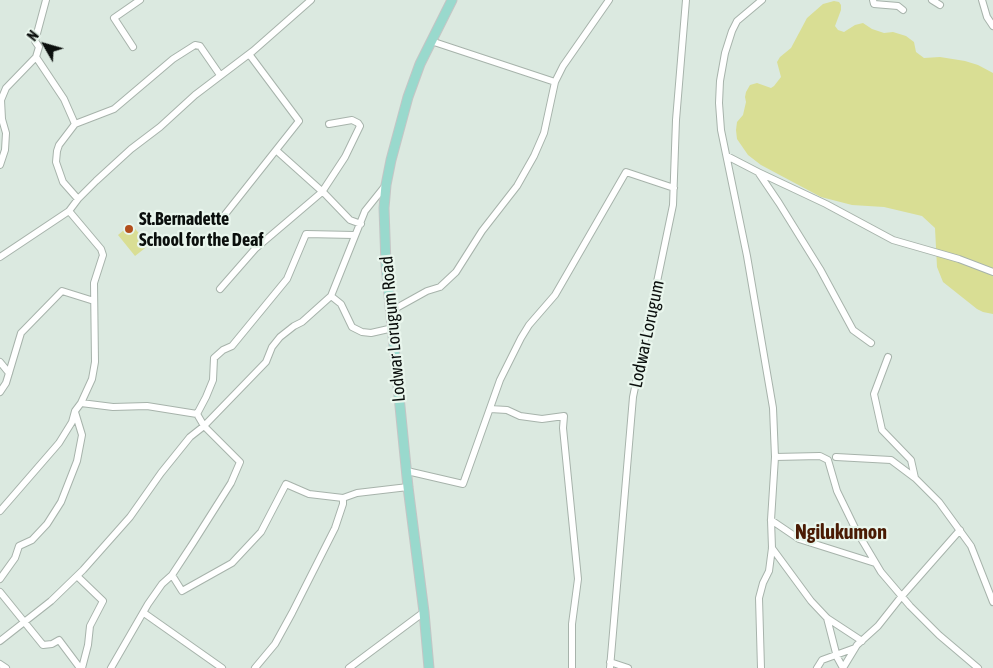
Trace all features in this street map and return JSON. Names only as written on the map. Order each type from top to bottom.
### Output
[{"type":"main road","name":"Lodwar Lorugum Road","points":[[429,668],[408,487],[384,226],[386,185],[400,123],[420,64],[452,0]]},
{"type":"street","points":[[0,165],[5,150],[6,134],[2,119],[1,100],[6,88],[36,57],[39,47],[35,41],[46,0]]},
{"type":"street","points":[[134,47],[114,18],[140,0]]},
{"type":"street","points":[[0,257],[69,211],[78,199],[131,149],[220,75],[249,54],[310,0]]},
{"type":"street","points":[[391,311],[428,291],[440,287],[456,272],[482,231],[517,186],[534,156],[544,133],[554,82],[609,0]]},
{"type":"street","name":"Lodwar Lorugum","points":[[610,665],[633,397],[670,222],[674,188],[676,120],[686,0]]},
{"type":"street","points":[[761,668],[760,598],[763,583],[769,571],[772,548],[771,520],[775,457],[773,408],[747,256],[721,130],[719,104],[720,81],[725,53],[732,31],[737,21],[762,0]]},
{"type":"street","points":[[873,0],[874,4],[898,6],[903,10]]},
{"type":"street","points":[[932,0],[940,6]]},
{"type":"street","points":[[982,0],[986,17],[993,26]]},
{"type":"street","points":[[431,41],[554,82]]},
{"type":"street","points":[[78,199],[62,182],[56,162],[56,151],[59,145],[75,124],[114,109],[173,59],[193,46],[200,46],[220,75]]},
{"type":"street","points":[[223,217],[298,124],[299,119],[249,54]]},
{"type":"street","points":[[36,57],[64,99],[75,124]]},
{"type":"street","points":[[220,290],[255,248],[322,192],[345,157],[360,126],[352,120],[329,124]]},
{"type":"street","points":[[277,151],[326,194],[350,220],[361,224]]},
{"type":"street","points":[[727,156],[826,204],[893,240],[959,259],[993,272]]},
{"type":"street","points":[[407,471],[463,484],[500,380],[521,338],[528,325],[555,295],[626,172],[674,188]]},
{"type":"street","points":[[758,172],[820,269],[853,330],[871,343]]},
{"type":"street","points":[[0,641],[24,623],[77,576],[102,550],[130,517],[190,436],[204,426],[266,362],[272,347],[280,337],[302,322],[331,296],[365,211],[386,185]]},
{"type":"street","points":[[0,511],[59,443],[72,422],[75,411],[81,403],[92,378],[95,362],[94,283],[103,255],[69,211]]},
{"type":"street","points":[[196,414],[213,380],[214,358],[223,350],[232,346],[287,279],[306,234],[354,236]]},
{"type":"street","points":[[0,392],[10,373],[21,333],[62,291],[94,301]]},
{"type":"street","points":[[331,296],[341,304],[352,327],[357,330],[370,333],[393,328]]},
{"type":"street","points":[[888,357],[874,394],[882,430],[911,460],[915,478]]},
{"type":"street","points":[[0,362],[10,373]]},
{"type":"street","points":[[81,403],[113,407],[147,406],[196,414],[204,426],[240,462],[231,483],[172,575],[162,584],[111,668]]},
{"type":"street","points":[[490,409],[508,410],[520,416],[542,419],[564,416],[563,428],[578,579],[572,624],[572,668]]},
{"type":"street","points":[[0,579],[15,558],[19,546],[32,540],[47,524],[61,502],[77,461],[82,435],[75,411]]},
{"type":"street","points":[[775,457],[820,456],[828,460],[836,490],[856,530],[881,572],[901,597],[939,635],[978,668]]},
{"type":"street","points":[[836,457],[891,460],[915,478],[939,502],[971,546],[993,602]]},
{"type":"street","points":[[172,575],[182,591],[232,563],[261,532],[286,484],[309,494],[343,498],[357,493],[408,487]]},
{"type":"street","points":[[255,668],[275,644],[292,613],[335,528],[343,498]]},
{"type":"street","points":[[771,520],[799,539],[875,563]]},
{"type":"street","points":[[843,668],[855,648],[878,626],[960,530]]},
{"type":"street","points":[[772,548],[811,601],[827,618],[862,641]]},
{"type":"street","points":[[77,576],[103,601],[90,626],[88,645],[81,668]]},
{"type":"street","points":[[0,592],[43,645],[52,644],[59,640],[81,668]]},
{"type":"street","points":[[349,668],[424,612]]},
{"type":"street","points":[[144,613],[222,668]]},
{"type":"street","points":[[827,618],[836,655],[843,668]]},
{"type":"street","points":[[817,668],[822,660],[855,648]]},
{"type":"street","points":[[0,664],[6,668]]},
{"type":"street","points":[[610,665],[628,668]]},
{"type":"green space","points":[[834,1],[839,2],[841,5],[835,26],[838,30],[844,32],[855,25],[863,23],[872,29],[884,33],[893,32],[906,36],[914,42],[916,52],[924,58],[940,57],[965,61],[993,73],[993,314],[977,309],[943,282],[937,267],[935,228],[922,216],[884,207],[852,205],[821,197],[761,165],[748,155],[737,139],[737,122],[743,115],[746,92],[750,85],[757,83],[771,88],[774,86],[781,77],[777,62],[791,48],[807,18],[823,4]]},
{"type":"green space","points":[[131,224],[149,245],[135,256],[118,235]]},
{"type":"place","name":"St.Bernadette School for the Deaf","points":[[129,229]]},
{"type":"district","name":"Ngilukumon","points":[[841,533]]}]
